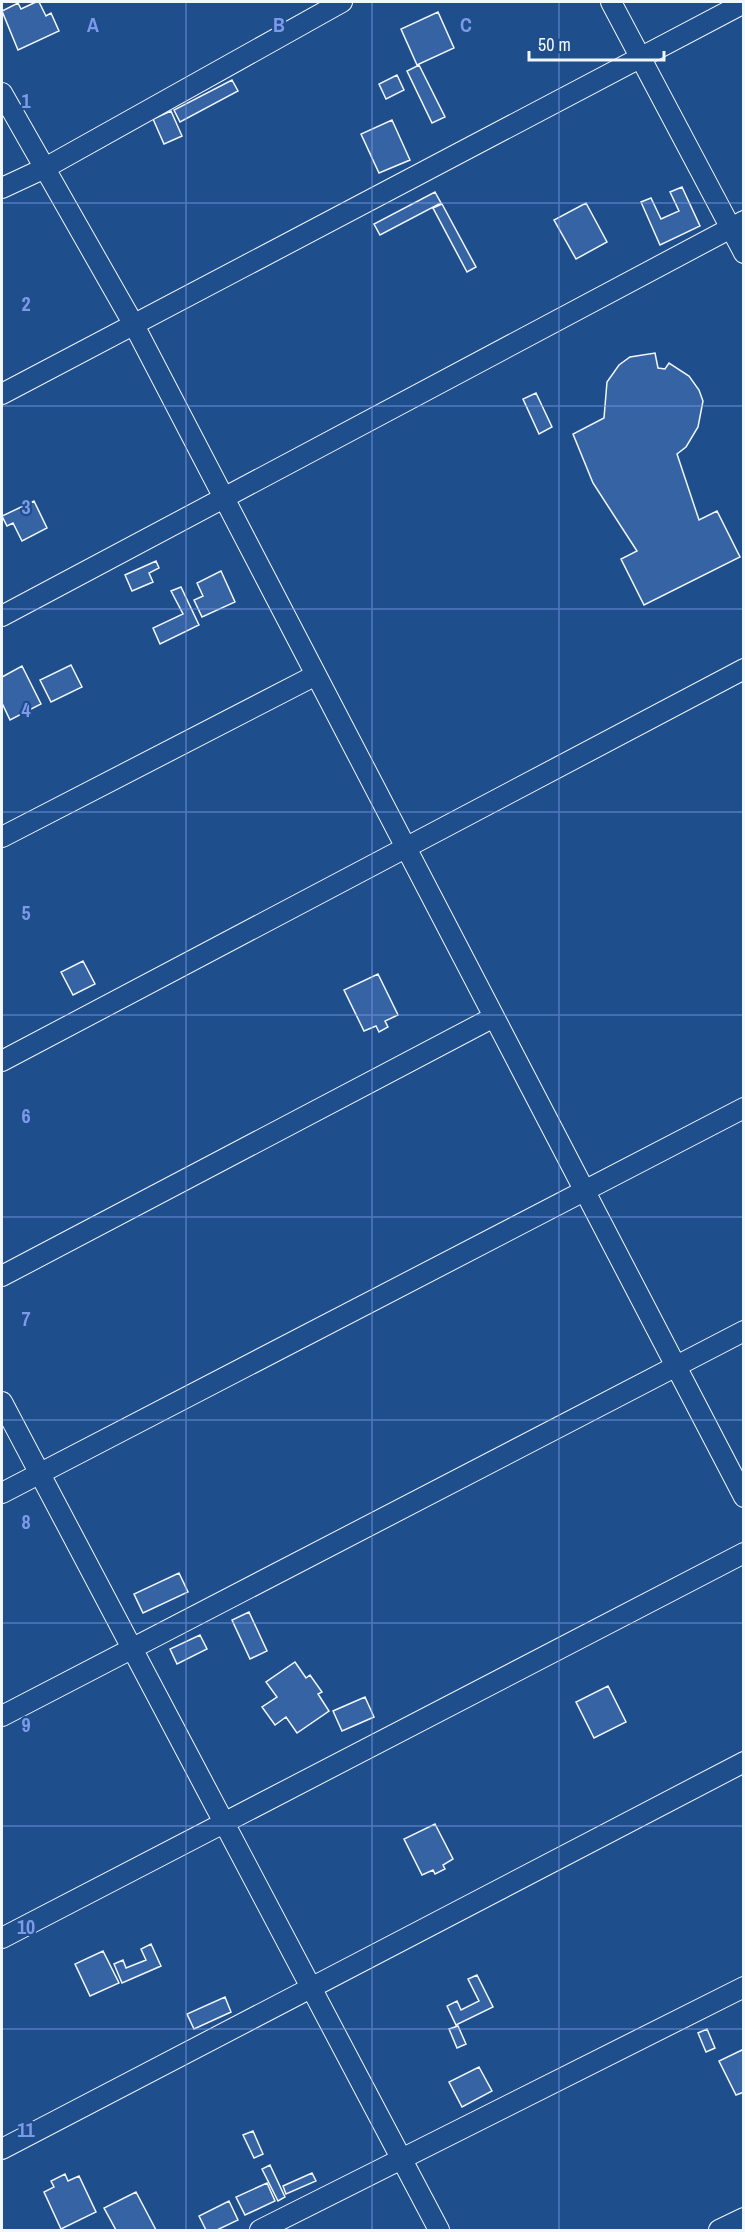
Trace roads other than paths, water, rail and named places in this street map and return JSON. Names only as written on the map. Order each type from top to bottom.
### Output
[{"type":"street","points":[[2,188],[45,168],[342,2]]},
{"type":"street","points":[[611,2],[737,225],[744,253]]},
{"type":"street","points":[[2,394],[744,3]]},
{"type":"street","points":[[2,93],[134,325],[744,1497]]},
{"type":"street","points":[[2,616],[737,225]]},
{"type":"street","points":[[2,1061],[744,669]]},
{"type":"street","points":[[2,837],[316,675]]},
{"type":"street","points":[[2,1276],[494,1017]]},
{"type":"street","points":[[2,1493],[744,1108]]},
{"type":"street","points":[[2,1716],[744,1331]]},
{"type":"street","points":[[2,1402],[440,2230]]},
{"type":"street","points":[[2,1938],[744,1553]]},
{"type":"street","points":[[2,2149],[744,1762]]},
{"type":"street","points":[[260,2230],[744,1988]]},
{"type":"street","points":[[718,2230],[744,2218]]}]
